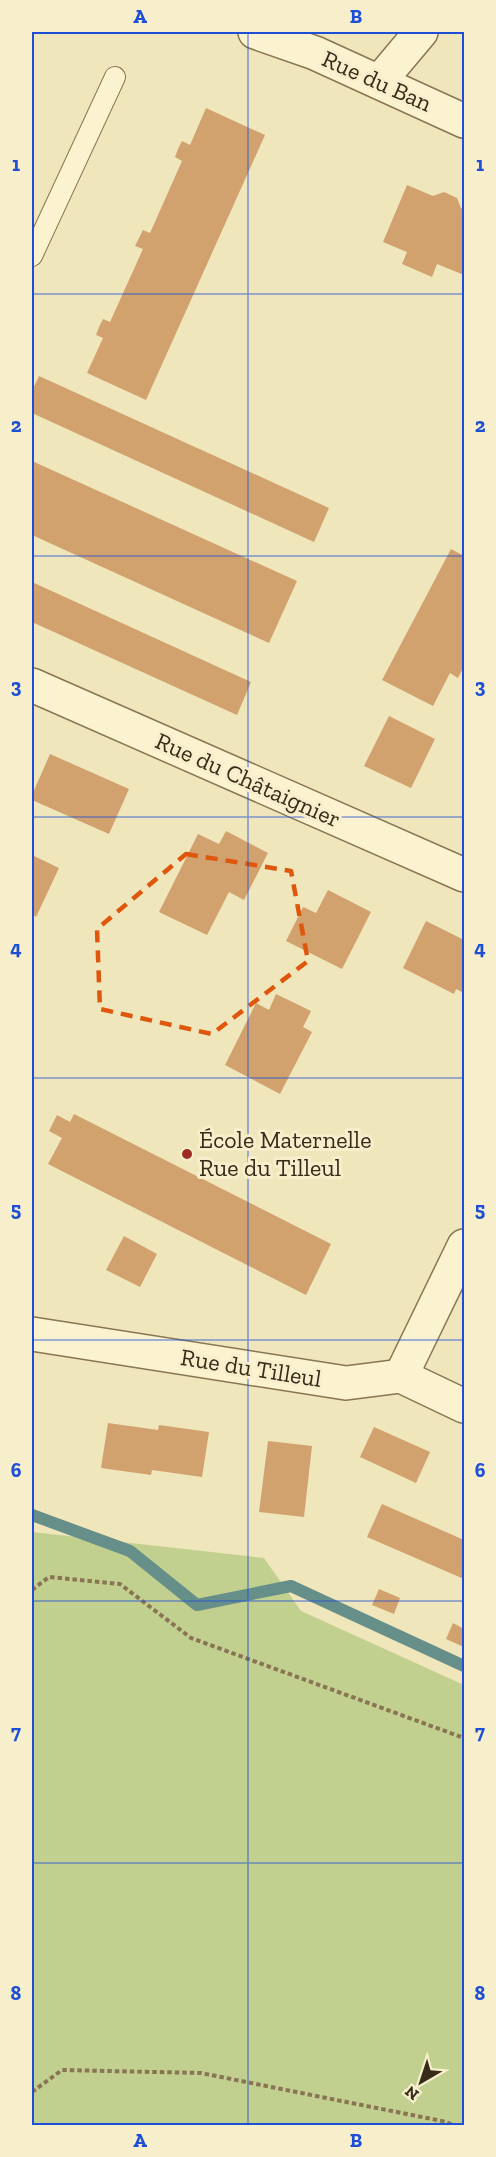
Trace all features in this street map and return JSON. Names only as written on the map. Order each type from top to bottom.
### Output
[{"type":"street","name":"Rue du Ban","points":[[255,32],[315,53],[465,121]]},
{"type":"street","points":[[379,82],[421,32]]},
{"type":"street","name":"Rue du Châtaignier","points":[[32,685],[465,875]]},
{"type":"street","points":[[465,1246],[401,1376],[465,1406]]},
{"type":"street","name":"Rue du Tilleul","points":[[32,1334],[346,1383],[401,1376]]},
{"type":"lane","points":[[32,256],[115,77]]},
{"type":"path","points":[[32,1590],[49,1577],[120,1584],[191,1638],[465,1738]]},
{"type":"path","points":[[32,2092],[62,2070],[201,2073],[442,2121],[457,2126]]},
{"type":"highlighted area","points":[[186,854],[291,871],[308,961],[212,1034],[100,1009],[97,929]]},
{"type":"green space","points":[[32,1532],[264,1558],[301,1611],[464,1685],[464,2125],[32,2125]]},
{"type":"building","points":[[206,108],[265,135],[146,400],[87,373],[103,338],[96,335],[99,327],[103,319],[110,322],[143,249],[135,246],[143,230],[150,233],[182,161],[175,157],[178,149],[182,141],[190,145]]},
{"type":"building","points":[[407,185],[433,196],[444,192],[457,198],[461,208],[464,209],[464,275],[437,264],[432,277],[402,264],[407,252],[383,242]]},
{"type":"building","points":[[39,376],[329,508],[314,542],[32,413],[32,391]]},
{"type":"building","points":[[32,461],[297,581],[269,643],[32,535]]},
{"type":"building","points":[[451,549],[464,556],[464,666],[458,678],[450,673],[433,706],[382,680]]},
{"type":"building","points":[[32,582],[251,682],[237,715],[32,622]]},
{"type":"building","points":[[389,716],[435,739],[411,788],[364,766]]},
{"type":"building","points":[[50,754],[129,789],[109,834],[32,800],[32,795]]},
{"type":"building","points":[[226,831],[268,853],[244,900],[229,892],[207,935],[159,912],[198,834],[219,844]]},
{"type":"building","points":[[32,855],[59,868],[36,917],[32,914]]},
{"type":"building","points":[[328,890],[371,912],[342,969],[286,941],[303,907],[316,913]]},
{"type":"building","points":[[426,921],[464,940],[464,993],[456,989],[454,994],[403,968]]},
{"type":"building","points":[[276,994],[311,1011],[303,1027],[312,1032],[280,1094],[225,1065],[256,1003],[269,1010]]},
{"type":"building","points":[[74,1114],[331,1244],[306,1295],[48,1164],[62,1138],[49,1131],[57,1115],[70,1122]]},
{"type":"building","points":[[124,1236],[157,1254],[140,1287],[106,1270]]},
{"type":"building","points":[[108,1423],[158,1430],[159,1425],[209,1432],[202,1477],[152,1470],[151,1475],[101,1468]]},
{"type":"building","points":[[374,1427],[430,1452],[416,1483],[360,1457]]},
{"type":"building","points":[[268,1441],[312,1446],[304,1517],[259,1512]]},
{"type":"building","points":[[382,1504],[464,1540],[464,1579],[367,1537]]},
{"type":"building","points":[[379,1589],[400,1598],[394,1614],[372,1605]]},
{"type":"building","points":[[453,1623],[464,1629],[464,1647],[446,1639]]},
{"type":"waterway","points":[[32,1515],[130,1551],[197,1605],[291,1586],[464,1666]]},
{"type":"place","name":"École Maternelle Rue du Tilleul","points":[[187,1154]]}]
